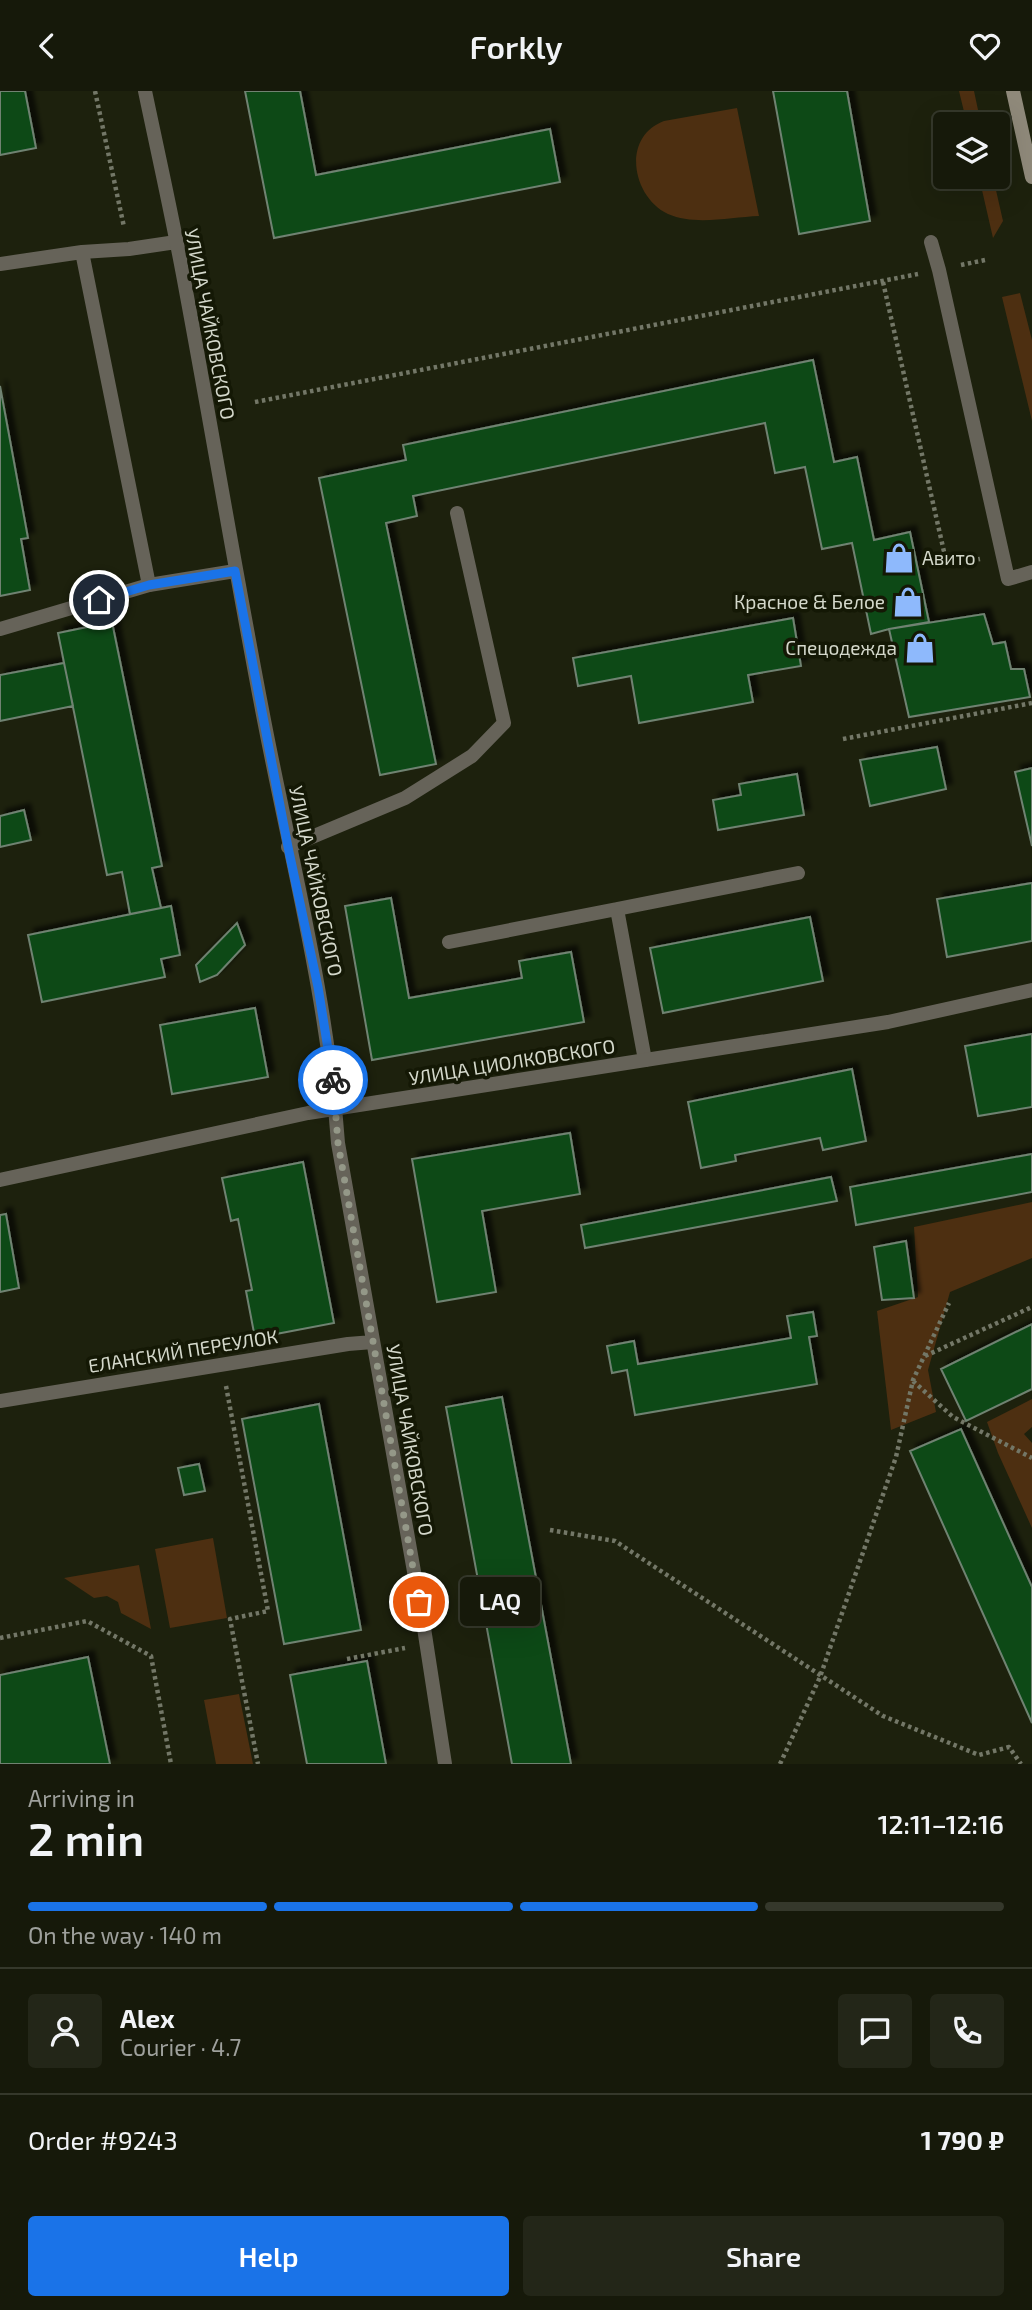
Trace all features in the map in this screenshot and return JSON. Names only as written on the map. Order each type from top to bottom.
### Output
[{"type":"main road","points":[[1013,91],[1032,177]]},
{"type":"street","name":"УЛИЦА ЧАЙКОВСКОГО","points":[[145,91],[176,242],[288,847],[318,987],[333,1075],[338,1143],[424,1628],[445,1764]]},
{"type":"street","points":[[0,264],[176,242]]},
{"type":"street","points":[[930,242],[939,270],[1008,579],[1032,572]]},
{"type":"street","points":[[82,252],[149,585]]},
{"type":"street","points":[[288,847],[405,798],[472,756],[504,723],[457,513]]},
{"type":"street","points":[[0,629],[149,585],[235,571]]},
{"type":"street","points":[[449,942],[799,873]]},
{"type":"street","points":[[617,909],[645,1060]]},
{"type":"street","name":"УЛИЦА ЦИОЛКОВСКОГО","points":[[0,1180],[308,1113],[888,1021],[1032,990]]},
{"type":"street","name":"ЕЛАНСКИЙ ПЕРЕУЛОК","points":[[0,1401],[373,1342]]},
{"type":"path","points":[[95,91],[129,249]]},
{"type":"path","points":[[256,402],[883,282],[947,565]]},
{"type":"path","points":[[843,739],[1032,703]]},
{"type":"path","points":[[780,1764],[820,1677],[896,1457],[913,1380],[949,1303]]},
{"type":"path","points":[[924,1357],[1032,1307]]},
{"type":"path","points":[[222,1364],[268,1611],[230,1619],[258,1764]]},
{"type":"path","points":[[913,1380],[953,1417],[1032,1458]]},
{"type":"path","points":[[550,1530],[615,1541],[883,1716],[979,1755],[1009,1747],[1021,1764]]},
{"type":"path","points":[[0,1638],[87,1621],[150,1655],[171,1764]]},
{"type":"path","points":[[347,1659],[405,1648]]},
{"type":"shaded area","points":[[959,91],[974,91],[978,112],[964,112]]},
{"type":"shaded area","points":[[737,108],[759,216],[690,220],[668,214],[656,206],[646,195],[636,167],[641,140],[650,129],[664,121]]},
{"type":"shaded area","points":[[982,189],[996,189],[1003,221],[993,238]]},
{"type":"shaded area","points":[[1020,293],[1032,340],[1032,421],[1002,297]]},
{"type":"shaded area","points":[[1032,1202],[1032,1258],[950,1292],[928,1370],[936,1412],[891,1430],[877,1311],[918,1297],[914,1227]]},
{"type":"shaded area","points":[[1032,1399],[1032,1427],[1024,1434],[1032,1443],[1032,1528],[987,1422]]},
{"type":"shaded area","points":[[213,1538],[227,1618],[170,1628],[155,1549]]},
{"type":"shaded area","points":[[139,1565],[151,1629],[121,1613],[118,1602],[107,1596],[94,1598],[64,1578]]},
{"type":"shaded area","points":[[239,1694],[253,1764],[216,1764],[204,1700]]},
{"type":"building","points":[[0,91],[25,91],[36,148],[0,155]]},
{"type":"building","points":[[245,91],[300,91],[316,175],[550,129],[560,182],[274,238]]},
{"type":"building","points":[[773,91],[847,91],[870,221],[799,234]]},
{"type":"building","points":[[813,360],[834,462],[857,457],[874,540],[910,532],[929,622],[871,634],[852,543],[822,549],[805,467],[775,473],[765,423],[413,496],[417,516],[386,523],[436,764],[380,775],[319,478],[406,460],[403,445]]},
{"type":"building","points":[[0,386],[28,538],[21,539],[30,590],[0,596]]},
{"type":"building","points":[[984,614],[993,644],[1005,642],[1011,669],[1024,669],[1030,697],[909,717],[889,629]]},
{"type":"building","points":[[793,618],[801,666],[748,675],[753,702],[639,723],[631,676],[578,686],[573,658]]},
{"type":"building","points":[[112,622],[162,866],[152,868],[161,908],[130,914],[122,872],[107,875],[58,633]]},
{"type":"building","points":[[64,663],[73,706],[0,721],[0,675]]},
{"type":"building","points":[[937,747],[946,789],[870,806],[860,760]]},
{"type":"building","points":[[1032,768],[1032,846],[1015,772]]},
{"type":"building","points":[[797,774],[804,815],[718,830],[713,800],[741,795],[739,784]]},
{"type":"building","points":[[24,810],[31,840],[0,847],[0,816]]},
{"type":"building","points":[[1032,883],[1032,941],[947,957],[937,899]]},
{"type":"building","points":[[391,898],[409,998],[522,978],[519,961],[571,952],[584,1022],[372,1060],[345,906]]},
{"type":"building","points":[[171,906],[180,955],[161,959],[165,977],[42,1002],[28,935]]},
{"type":"building","points":[[810,917],[823,981],[663,1013],[650,948]]},
{"type":"building","points":[[237,923],[245,945],[217,975],[200,982],[196,965]]},
{"type":"building","points":[[255,1008],[268,1077],[172,1094],[160,1025]]},
{"type":"building","points":[[1032,1034],[1032,1107],[978,1116],[965,1046]]},
{"type":"building","points":[[852,1069],[866,1141],[823,1150],[820,1138],[735,1155],[736,1161],[701,1168],[688,1102]]},
{"type":"building","points":[[570,1133],[580,1194],[482,1211],[496,1292],[437,1302],[412,1159]]},
{"type":"building","points":[[1032,1154],[1032,1192],[856,1225],[850,1187]]},
{"type":"building","points":[[303,1162],[334,1323],[255,1338],[246,1291],[252,1290],[238,1219],[231,1221],[222,1178]]},
{"type":"building","points":[[831,1177],[837,1201],[585,1248],[581,1225]]},
{"type":"building","points":[[6,1214],[19,1288],[0,1292],[0,1215]]},
{"type":"building","points":[[906,1241],[914,1298],[882,1300],[874,1247]]},
{"type":"building","points":[[813,1312],[817,1336],[809,1337],[817,1384],[635,1415],[627,1370],[612,1373],[607,1346],[634,1341],[638,1364],[791,1338],[787,1316]]},
{"type":"building","points":[[1032,1324],[1032,1389],[966,1421],[941,1369]]},
{"type":"building","points":[[502,1397],[571,1764],[512,1764],[446,1407]]},
{"type":"building","points":[[319,1404],[361,1630],[284,1644],[242,1419]]},
{"type":"building","points":[[961,1429],[1032,1587],[1032,1723],[910,1451]]},
{"type":"building","points":[[199,1464],[205,1491],[184,1495],[178,1468]]},
{"type":"building","points":[[88,1657],[110,1764],[0,1764],[0,1675]]},
{"type":"building","points":[[367,1661],[386,1764],[307,1764],[290,1675]]},
{"type":"way so far","points":[[333,1080],[338,1143],[419,1602]]},
{"type":"place","name":"Авито","points":[[899,558]]},
{"type":"place","name":"Красное & Белое","points":[[908,602]]},
{"type":"place","name":"Спецодежда","points":[[920,648]]},
{"type":"place","name":"LAQ","points":[[419,1602]]},
{"type":"route","points":[[99,600],[149,585],[235,571],[318,987],[333,1080]]}]
